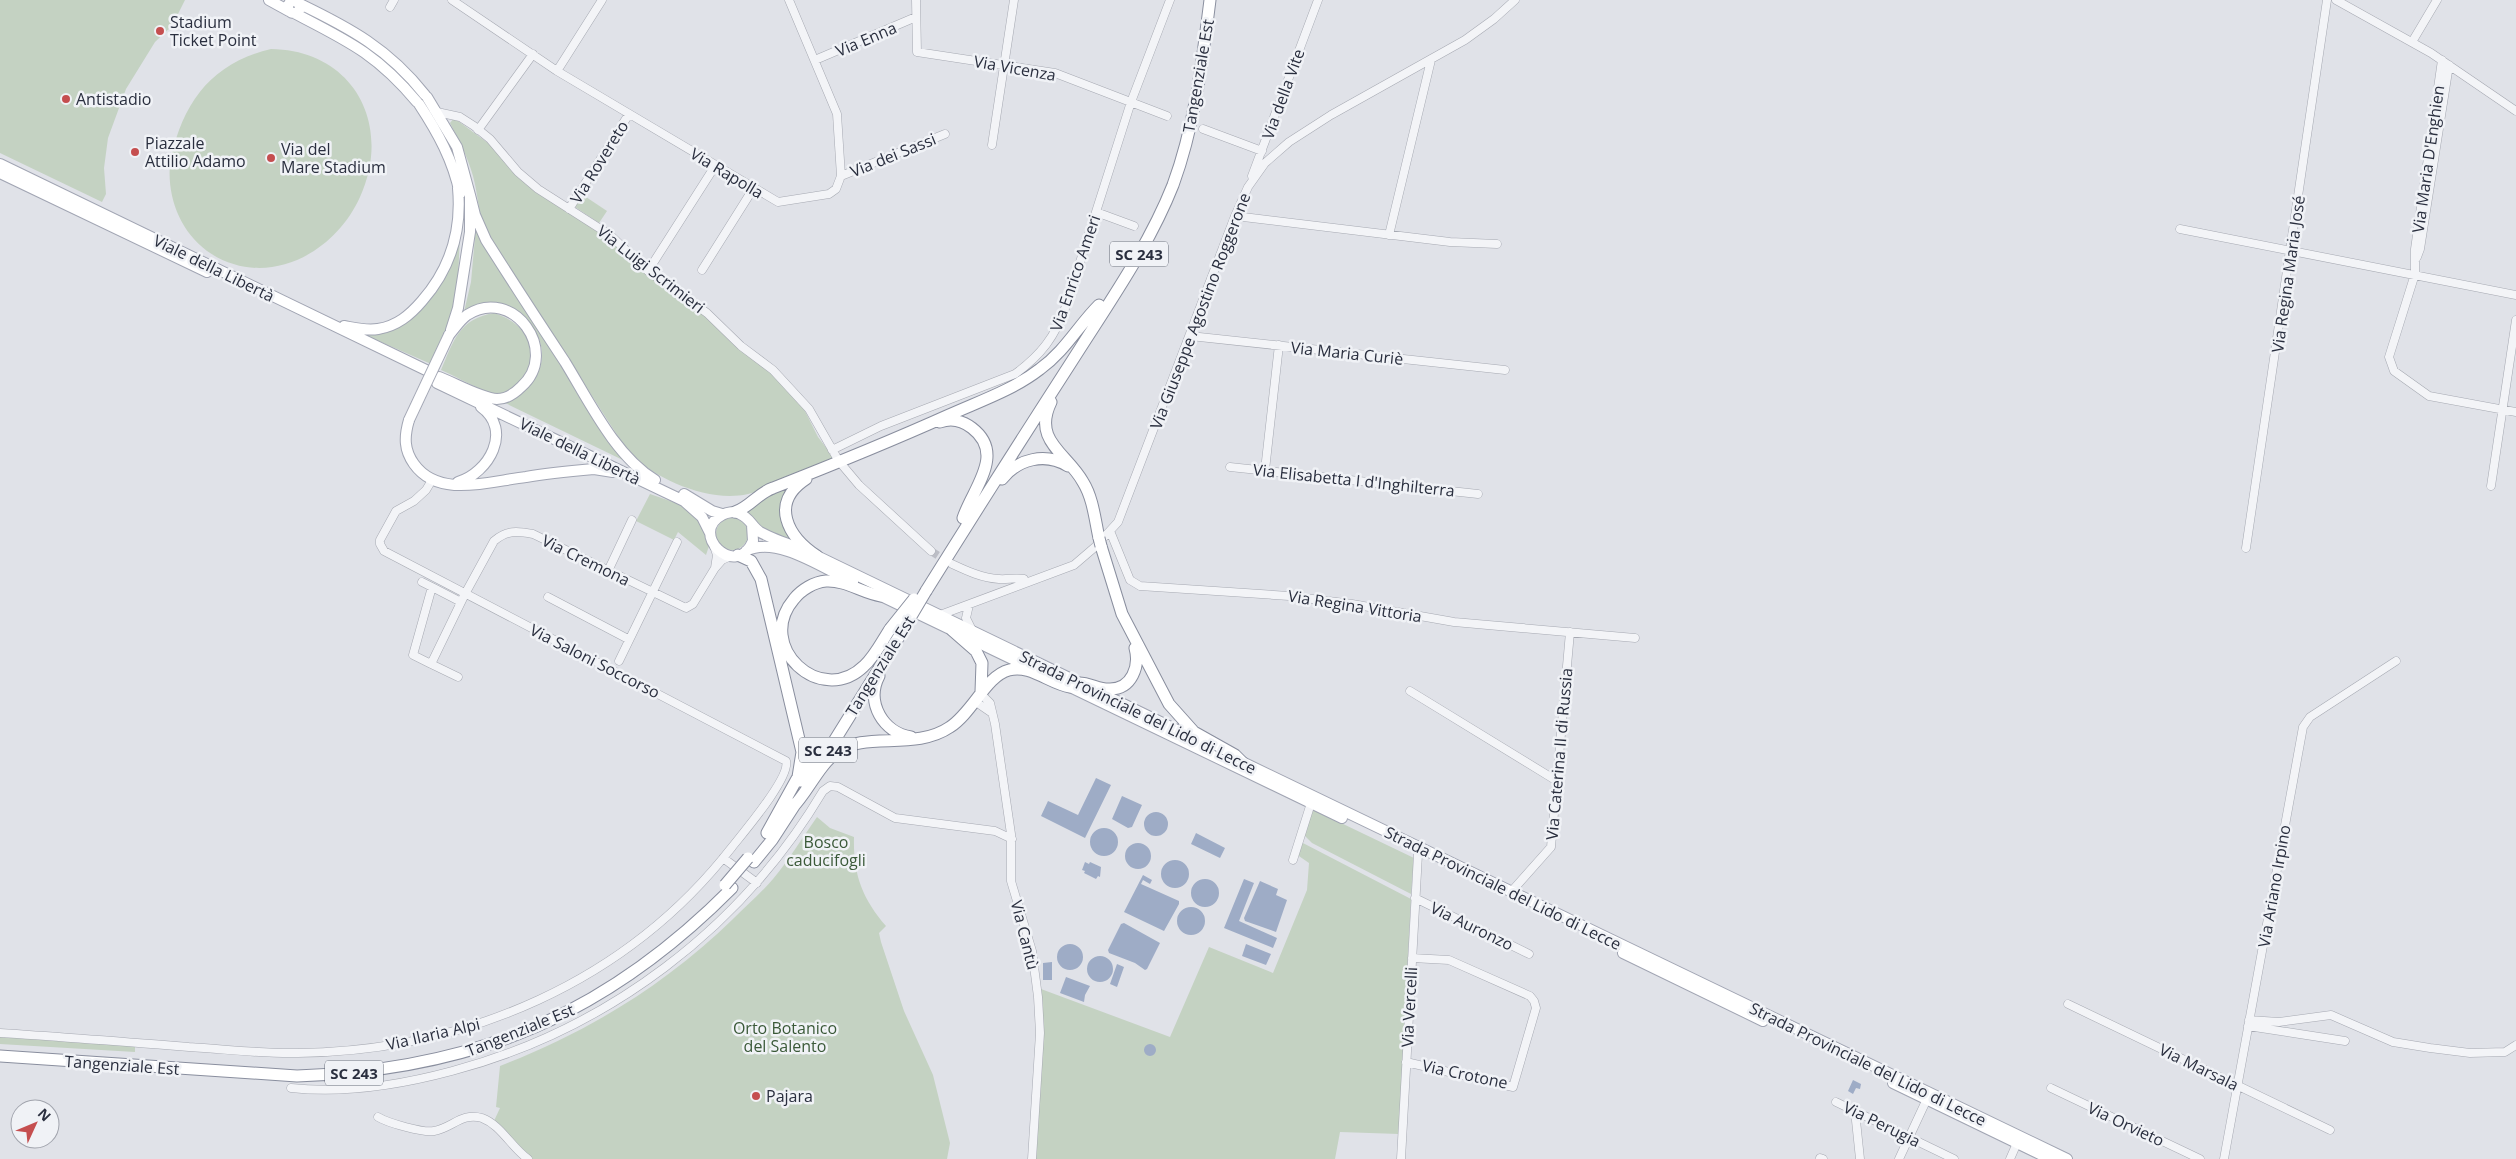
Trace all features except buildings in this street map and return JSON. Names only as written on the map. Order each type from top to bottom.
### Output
[{"type":"highway","name":"Tangenziale Est","points":[[751,860],[896,633],[913,620],[917,600],[1131,255],[1150,219],[1178,146],[1191,90],[1203,0]]},
{"type":"highway","name":"Tangenziale Est","points":[[966,520],[1139,256],[1172,185],[1186,145],[1197,98],[1210,0]]},
{"type":"highway","points":[[921,428],[1027,379],[1060,352],[1084,319],[1099,305]]},
{"type":"highway","points":[[1070,363],[1069,373],[1047,411],[1045,425],[1053,445],[1079,475],[1087,490],[1114,593],[1132,634],[1161,690],[1178,716],[1201,737],[1234,755],[1244,763]]},
{"type":"highway","points":[[735,512],[764,492],[833,462],[921,428],[943,421],[958,421],[971,426],[986,444],[988,458],[986,470],[969,501],[966,520]]},
{"type":"highway","points":[[966,520],[981,509],[1004,475],[1026,461],[1042,458],[1056,460],[1079,475]]},
{"type":"highway","points":[[817,556],[802,546],[791,531],[787,522],[787,504],[794,489],[833,462]]},
{"type":"highway","points":[[738,554],[751,561],[762,579],[802,752],[798,777],[767,833]]},
{"type":"highway","points":[[881,596],[868,594],[838,582],[815,584],[798,594],[786,610],[781,630],[782,641],[793,661],[805,671],[820,678],[838,679],[855,673],[864,666],[896,633]]},
{"type":"highway","points":[[952,630],[976,651],[982,664],[978,698]]},
{"type":"highway","name":"Tangenziale Est","points":[[0,1056],[297,1076],[345,1074],[434,1061],[502,1040],[582,1005],[651,960],[728,886],[751,860],[792,808],[896,633]]},
{"type":"highway","points":[[896,633],[876,680],[874,695],[876,706],[885,724],[894,732],[912,738],[933,736]]},
{"type":"highway","points":[[792,808],[825,764],[838,751],[856,744],[918,740],[933,736],[958,722],[993,678],[1000,674],[1016,669],[1032,672],[1059,685],[1088,683],[1112,690],[1124,685],[1133,674],[1138,660],[1132,634]]},
{"type":"highway","name":"Tangenziale Est","points":[[0,1049],[299,1069],[400,1061],[441,1052],[502,1034],[577,1000],[647,954],[728,886]]},
{"type":"main road","points":[[269,0],[338,35],[372,56],[392,73],[418,103],[457,162],[459,221],[452,252],[440,278],[415,309],[398,322],[378,329],[359,329],[326,322]]},
{"type":"main road","points":[[291,12],[288,3],[295,1],[342,24],[380,48],[396,62],[426,96],[437,112],[470,194],[475,215],[486,240],[602,422],[628,459],[655,480]]},
{"type":"main road","points":[[418,103],[426,104],[426,96]]},
{"type":"main road","name":"Viale della Libertà","points":[[0,164],[326,322],[427,374],[0,173]]},
{"type":"main road","points":[[458,188],[465,236],[465,260]]},
{"type":"main road","points":[[470,194],[471,219],[458,308],[449,335],[408,420],[405,440],[406,449],[415,466],[432,480],[445,484],[472,484],[594,469],[614,472],[670,494]]},
{"type":"main road","points":[[438,380],[490,397],[501,398],[516,392],[524,385],[535,366],[534,338],[526,324],[508,311],[488,308],[473,312],[465,316],[449,335]]},
{"type":"main road","points":[[438,380],[487,412],[495,431],[496,440],[491,456],[482,469],[464,480],[445,484]]},
{"type":"main road","name":"Viale della Libertà","points":[[438,380],[655,480],[718,514],[722,514]]},
{"type":"main road","name":"Viale della Libertà","points":[[438,380],[670,494],[697,511],[707,524],[713,544]]},
{"type":"main road","points":[[710,532],[714,522],[722,514],[735,512],[746,517],[752,525],[764,534],[817,556],[938,619]]},
{"type":"main road","points":[[738,554],[753,541],[752,525]]},
{"type":"main road","points":[[713,544],[720,552],[738,554],[762,546],[785,550],[881,596],[938,619]]},
{"type":"main road","name":"Strada Provinciale del Lido di Lecce","points":[[938,619],[952,630],[1244,763],[1512,892],[2018,1140],[2050,1159]]},
{"type":"main road","name":"Strada Provinciale del Lido di Lecce","points":[[938,619],[974,632],[1075,685],[1311,803],[1926,1101],[2066,1159]]},
{"type":"street","name":"Via Rapolla","points":[[452,0],[557,71],[753,189],[778,202],[791,202],[829,194],[836,189],[841,176]]},
{"type":"street","points":[[557,71],[602,0]]},
{"type":"street","points":[[789,0],[837,114],[841,176]]},
{"type":"street","points":[[916,0],[916,17]]},
{"type":"street","points":[[992,145],[1014,0]]},
{"type":"street","name":"Via Enrico Ameri","points":[[832,450],[880,426],[1015,374],[1034,361],[1047,347],[1058,328],[1131,102],[1170,0]]},
{"type":"street","name":"Via della Vite","points":[[1248,187],[1318,0]]},
{"type":"street","name":"Via Giuseppe Agostino Roggerone","points":[[938,619],[1025,582],[1074,565],[1110,531],[1123,513],[1235,216],[1248,187],[1265,163],[1289,142],[1331,115],[1430,60],[1494,20],[1515,0]]},
{"type":"street","name":"Via Regina Maria José","points":[[2246,548],[2292,251],[2327,0]]},
{"type":"street","points":[[2336,0],[2446,62],[2516,111]]},
{"type":"street","points":[[2412,42],[2437,0]]},
{"type":"street","name":"Via Enna","points":[[815,60],[916,17]]},
{"type":"street","name":"Via Vicenza","points":[[916,17],[917,52],[1055,74],[1167,116]]},
{"type":"street","points":[[478,130],[532,54]]},
{"type":"street","points":[[1389,235],[1430,60]]},
{"type":"street","name":"Via Maria D'Enghien","points":[[2446,62],[2415,249],[2415,274],[2389,357],[2394,370],[2429,396],[2502,410]]},
{"type":"street","name":"Via Luigi Scrimieri","points":[[437,112],[460,117],[478,130],[524,178],[610,235],[648,271],[707,314],[741,346],[773,370],[805,403],[832,450],[833,462]]},
{"type":"street","name":"Via Rovereto","points":[[569,209],[629,114]]},
{"type":"street","points":[[1204,129],[1262,151]]},
{"type":"street","name":"Via dei Sassi","points":[[841,176],[945,134]]},
{"type":"street","points":[[648,271],[715,166]]},
{"type":"street","points":[[702,270],[753,189]]},
{"type":"street","points":[[1096,212],[1134,226]]},
{"type":"street","points":[[1235,216],[1389,235],[1497,244]]},
{"type":"street","points":[[2180,229],[2516,295]]},
{"type":"street","points":[[2490,486],[2516,320]]},
{"type":"street","name":"Via Maria Curiè","points":[[1190,336],[1505,370]]},
{"type":"street","points":[[1265,470],[1279,345]]},
{"type":"street","points":[[2502,410],[2516,412]]},
{"type":"street","points":[[842,466],[858,485],[931,551]]},
{"type":"street","name":"Via Elisabetta I d'Inghilterra","points":[[1230,467],[1478,494]]},
{"type":"street","name":"Via Saloni Soccorso","points":[[432,480],[426,490],[414,501],[396,511],[380,544],[384,551],[786,761],[786,770],[760,811],[723,858]]},
{"type":"street","points":[[608,571],[632,520]]},
{"type":"street","name":"Via Regina Vittoria","points":[[1110,531],[1130,580],[1140,586],[1289,596],[1352,604],[1454,622],[1635,638]]},
{"type":"street","name":"Via Cremona","points":[[431,664],[465,594],[494,542],[501,535],[510,532],[533,534],[686,608],[690,607],[722,560],[738,554]]},
{"type":"street","points":[[619,661],[676,542]]},
{"type":"street","points":[[713,544],[716,555],[715,568]]},
{"type":"street","points":[[952,564],[972,573],[996,579],[1019,578],[1024,579],[1025,582]]},
{"type":"street","points":[[422,582],[461,602]]},
{"type":"street","points":[[432,587],[413,655],[458,677]]},
{"type":"street","points":[[548,597],[628,639]]},
{"type":"street","points":[[969,605],[966,618],[974,632]]},
{"type":"street","name":"Via Caterina II di Russia","points":[[1512,892],[1551,847],[1570,632]]},
{"type":"street","name":"Via Ariano Irpino","points":[[2224,1159],[2302,727],[2310,717],[2396,661]]},
{"type":"street","points":[[1410,691],[1557,780]]},
{"type":"street","name":"Via Cantù","points":[[978,698],[990,703],[1012,840],[1011,881],[1032,951],[1038,997],[1040,1033],[1032,1159]]},
{"type":"street","points":[[291,1088],[339,1090],[420,1080],[495,1060],[545,1040],[619,1000],[669,965],[717,924],[782,854],[823,791],[830,786],[838,787],[895,818],[995,831],[1012,840]]},
{"type":"street","points":[[1292,860],[1311,803]]},
{"type":"street","points":[[995,831],[1004,825],[1009,815]]},
{"type":"street","name":"Via Vercelli","points":[[1401,1159],[1418,854]]},
{"type":"street","points":[[723,858],[756,883]]},
{"type":"street","name":"Via Ilaria Alpi","points":[[0,1033],[296,1053],[356,1050],[421,1040],[486,1022],[551,994],[611,961],[652,932],[688,898],[723,858]]},
{"type":"street","name":"Via Auronzo","points":[[1415,898],[1529,954]]},
{"type":"street","name":"Via Crotone","points":[[1406,1062],[1513,1087],[1536,1008],[1530,996],[1449,960],[1412,958]]},
{"type":"street","name":"Via Marsala","points":[[2068,1004],[2330,1130]]},
{"type":"street","points":[[2249,1023],[2279,1022],[2331,1015],[2357,1028],[2393,1042],[2411,1045],[2470,1053],[2505,1052],[2516,1045]]},
{"type":"street","points":[[2249,1023],[2345,1041]]},
{"type":"street","name":"Via Orvieto","points":[[2051,1088],[2200,1159]]},
{"type":"street","points":[[1899,1159],[1926,1101]]},
{"type":"street","name":"Via Perugia","points":[[1836,1102],[1954,1159]]},
{"type":"street","points":[[1855,1111],[1860,1159]]},
{"type":"street","points":[[378,1117],[385,1121],[432,1132],[464,1117],[480,1118],[496,1127],[512,1147],[528,1159]]},
{"type":"street","points":[[2010,1159],[2018,1140]]},
{"type":"green space","name":"Antistadio","points":[[0,0],[185,0],[172,26],[155,42],[126,89],[108,138],[104,168],[106,194],[102,202],[0,153]]},
{"type":"green space","name":"Via del Mare Stadium","points":[[271,49],[300,53],[324,62],[344,77],[359,96],[368,118],[372,143],[369,170],[360,197],[348,218],[333,236],[315,250],[295,261],[274,267],[251,268],[229,263],[207,251],[189,234],[173,201],[170,164],[175,165],[176,159],[171,158],[184,118],[204,87],[217,74],[233,64],[251,55]]},
{"type":"green space","points":[[454,118],[492,146],[518,177],[531,188],[614,242],[660,286],[712,321],[770,372],[801,403],[818,437],[834,458],[769,487],[748,494],[733,496],[701,492],[685,487],[655,473],[630,455],[485,230],[471,169],[450,123]]},
{"type":"green space","points":[[583,195],[607,211],[599,223],[575,207]]},
{"type":"green space","points":[[476,226],[629,463],[501,401],[519,394],[534,380],[541,362],[542,352],[535,331],[519,313],[508,307],[486,303],[464,312],[471,282]]},
{"type":"green space","points":[[460,232],[458,282],[452,319],[431,364],[356,331],[373,334],[417,311]]},
{"type":"green space","points":[[494,313],[516,324],[529,341],[531,350],[531,361],[520,382],[510,391],[497,395],[441,370],[459,332],[473,320]]},
{"type":"green space","points":[[795,482],[786,496],[795,543],[760,529],[746,510],[758,500]]},
{"type":"green space","points":[[650,494],[679,504],[705,525],[709,546],[706,555],[678,532],[674,540],[636,521]]},
{"type":"green space","points":[[732,518],[738,519],[743,523],[747,528],[747,540],[743,545],[738,549],[732,550],[726,549],[721,545],[717,540],[716,534],[717,528],[721,523],[726,519]]},
{"type":"green space","points":[[1314,810],[1414,858],[1411,894],[1312,843],[1304,835],[1311,812]]},
{"type":"green space","name":"Orto Botanico del Salento","points":[[817,817],[830,828],[854,837],[857,874],[865,895],[886,926],[879,933],[881,942],[904,1011],[933,1075],[950,1143],[947,1159],[531,1159],[494,1121],[500,1108],[496,1107],[500,1066],[532,1053],[594,1022],[653,986],[680,965],[707,943],[768,884],[785,864]]},
{"type":"green space","points":[[1301,842],[1411,899],[1399,1134],[1340,1132],[1335,1159],[1034,1159],[1043,1036],[1041,989],[1170,1037],[1209,947],[1273,973],[1307,890],[1309,863],[1296,854]]},
{"type":"green space","points":[[0,1036],[135,1046],[135,1052],[0,1044]]},
{"type":"water","points":[[1096,778],[1111,785],[1085,838],[1041,816],[1048,801],[1078,815]]},
{"type":"water","points":[[1122,796],[1142,805],[1132,827],[1128,828],[1112,819]]},
{"type":"water","points":[[1156,812],[1161,813],[1167,819],[1167,829],[1161,835],[1156,836],[1151,835],[1145,829],[1144,824],[1145,819],[1151,813]]},
{"type":"water","points":[[1104,828],[1114,832],[1118,842],[1114,852],[1104,856],[1094,852],[1090,842],[1094,832]]},
{"type":"water","points":[[1196,833],[1225,848],[1220,858],[1191,844]]},
{"type":"water","points":[[1138,843],[1147,847],[1151,856],[1147,865],[1138,869],[1129,865],[1125,856],[1129,847]]},
{"type":"water","points":[[1175,860],[1185,864],[1189,874],[1185,884],[1175,888],[1165,884],[1161,874],[1165,864]]},
{"type":"water","points":[[1085,862],[1101,867],[1100,877],[1098,876],[1096,879],[1084,873],[1085,871],[1082,870]]},
{"type":"water","points":[[1143,875],[1152,880],[1150,884],[1143,880],[1141,884],[1179,901],[1164,931],[1124,912]]},
{"type":"water","points":[[1205,879],[1215,883],[1219,893],[1215,903],[1205,907],[1195,903],[1191,893],[1195,883]]},
{"type":"water","points":[[1244,879],[1254,883],[1239,921],[1277,938],[1273,948],[1224,928]]},
{"type":"water","points":[[1260,881],[1278,889],[1276,895],[1287,900],[1276,932],[1245,921],[1244,918]]},
{"type":"water","points":[[1191,907],[1201,911],[1205,921],[1201,931],[1191,935],[1181,931],[1177,921],[1181,911]]},
{"type":"water","points":[[1124,923],[1160,943],[1145,970],[1135,963],[1109,953],[1108,950],[1121,924]]},
{"type":"water","points":[[1070,944],[1079,948],[1083,957],[1079,966],[1070,970],[1061,966],[1057,957],[1061,948]]},
{"type":"water","points":[[1246,944],[1271,954],[1266,965],[1242,956]]},
{"type":"water","points":[[1100,956],[1109,960],[1113,969],[1109,978],[1100,982],[1091,978],[1087,969],[1091,960]]},
{"type":"water","points":[[1052,962],[1052,980],[1043,980],[1043,963]]},
{"type":"water","points":[[1117,964],[1124,967],[1117,987],[1110,984]]},
{"type":"water","points":[[1066,977],[1090,986],[1085,995],[1084,1002],[1060,993]]},
{"type":"water","points":[[1148,1044],[1152,1044],[1156,1050],[1152,1056],[1148,1056],[1144,1052],[1144,1048]]},
{"type":"water","points":[[1853,1080],[1861,1084],[1860,1089],[1856,1088],[1853,1094],[1848,1091]]},
{"type":"tunnel","points":[[931,551],[948,562]]},
{"type":"place","name":"Stadium Ticket Point","points":[[160,31]]},
{"type":"place","name":"Antistadio","points":[[66,99]]},
{"type":"place","name":"Piazzale Attilio Adamo","points":[[135,152]]},
{"type":"place","name":"Via del Mare Stadium","points":[[271,158]]},
{"type":"place","name":"Pajara","points":[[756,1096]]},
{"type":"park label","name":"Bosco caducifogli","points":[[826,851]]}]
